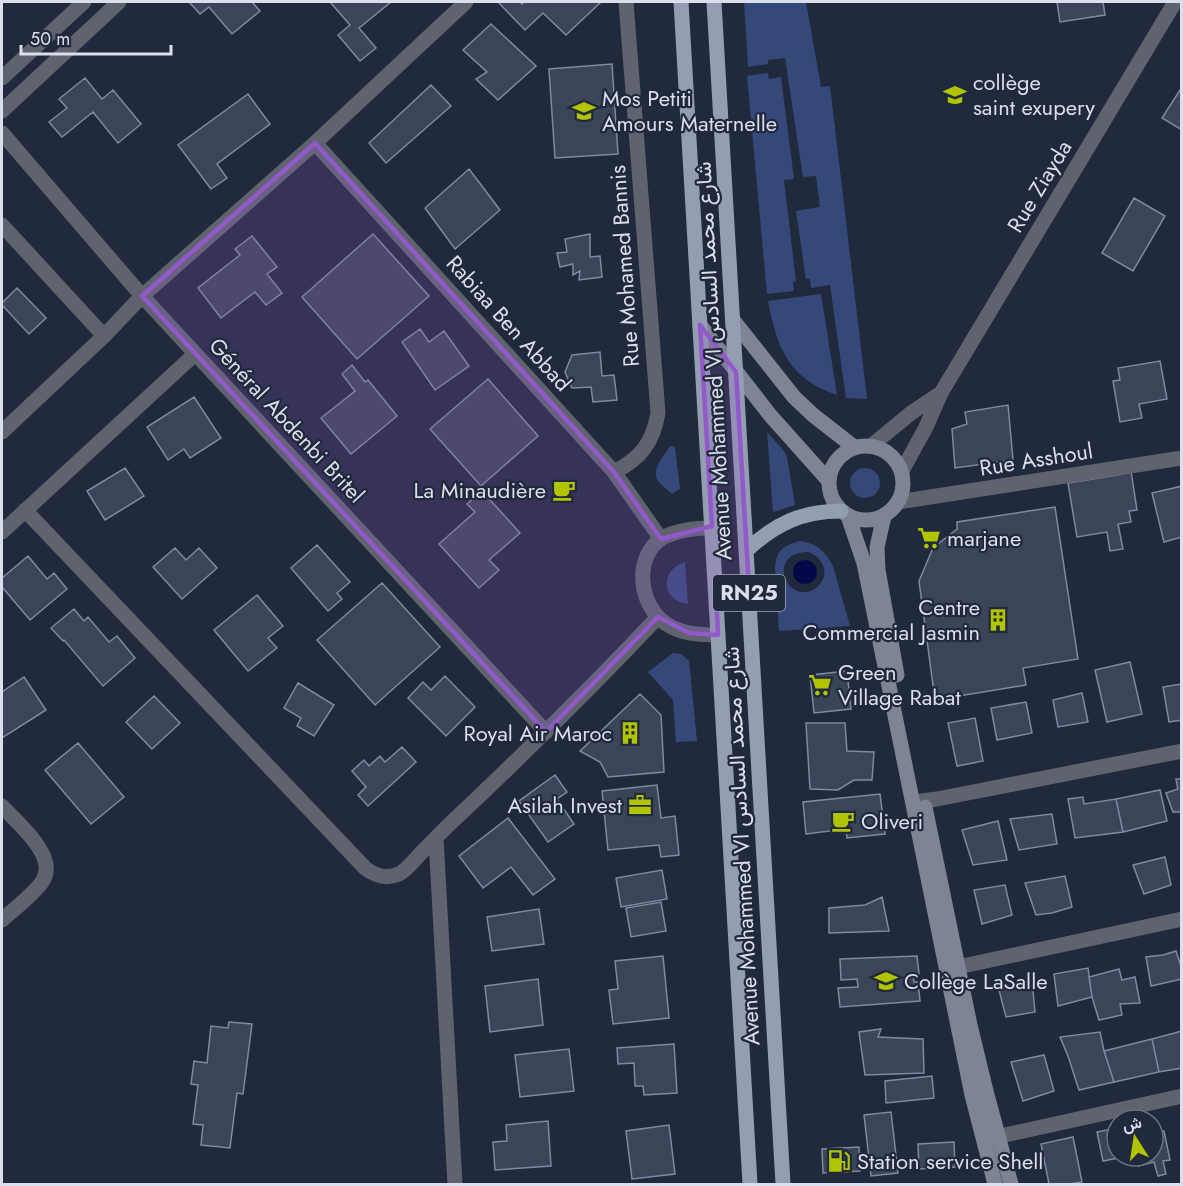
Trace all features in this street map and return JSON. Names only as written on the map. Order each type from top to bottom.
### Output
[{"type":"main road","name":"Avenue Mohammed VI شارع محمد السادس","points":[[681,2],[750,1185]]},
{"type":"main road","name":"Avenue Mohammed VI شارع محمد السادس","points":[[714,2],[783,1185]]},
{"type":"main road","points":[[732,320],[794,397],[854,447]]},
{"type":"main road","points":[[700,325],[784,432],[828,480]]},
{"type":"main road","points":[[747,550],[773,529],[789,520],[806,515],[824,511],[845,514],[866,520],[884,516],[892,510],[903,492],[902,471],[895,459],[884,450],[871,446],[854,447],[841,454],[832,466],[828,480],[829,492],[834,502],[845,514],[864,563],[919,802]]},
{"type":"main road","points":[[884,516],[877,547],[878,570],[919,802],[952,968],[972,1095],[1011,1185]]},
{"type":"main road","points":[[716,591],[749,588]]},
{"type":"main road","points":[[991,1138],[995,1185]]},
{"type":"street","points":[[2,78],[84,2]]},
{"type":"street","points":[[2,111],[118,2]]},
{"type":"street","points":[[2,432],[104,336],[142,296],[315,143],[466,2]]},
{"type":"street","name":"Rue Mohamed Bannis","points":[[614,472],[635,459],[644,450],[656,426],[658,413],[626,2]]},
{"type":"street","name":"Rue Ziayda","points":[[902,471],[941,393],[1175,2]]},
{"type":"street","name":"Général Abdenbi Britel","points":[[2,133],[142,296],[546,732]]},
{"type":"street","name":"Rabiaa Ben Abbad","points":[[315,143],[614,472],[661,539]]},
{"type":"street","points":[[2,225],[104,336]]},
{"type":"street","points":[[2,532],[195,354]]},
{"type":"street","name":"Rue Ziayda","points":[[871,446],[911,413],[941,393]]},
{"type":"street","name":"Rue Asshoul","points":[[898,502],[1182,458]]},
{"type":"street","points":[[25,510],[371,872],[385,877],[401,873],[408,867],[546,732],[658,617]]},
{"type":"street","points":[[712,528],[686,530],[661,539],[646,559],[643,584],[650,608],[666,624],[689,633],[718,635]]},
{"type":"street","points":[[919,802],[1182,751]]},
{"type":"street","points":[[2,806],[38,845],[47,862],[44,880],[2,920]]},
{"type":"street","points":[[436,838],[455,1185]]},
{"type":"street","points":[[952,968],[1182,919]]},
{"type":"street","points":[[991,1138],[1182,1096]]},
{"type":"highlighted area","points":[[315,143],[614,472],[661,539],[712,526],[700,325],[736,372],[749,588],[716,591],[718,635],[689,633],[658,617],[546,732],[142,296]]},
{"type":"shaded area","points":[[744,2],[806,2],[821,87],[830,86],[867,399],[846,398],[830,285],[811,288],[810,279],[806,279],[796,211],[820,207],[816,176],[803,177],[785,58],[768,60],[768,64],[748,67]]},
{"type":"shaded area","points":[[768,73],[769,79],[781,77],[794,179],[784,180],[796,281],[793,282],[794,291],[767,294],[747,76]]},
{"type":"shaded area","points":[[821,294],[837,395],[807,380],[796,371],[781,347],[768,301]]},
{"type":"shaded area","points":[[767,432],[787,457],[795,505],[773,512]]},
{"type":"shaded area","points":[[670,446],[675,447],[680,489],[672,494],[656,477],[657,467]]},
{"type":"shaded area","points":[[865,468],[875,473],[880,483],[875,493],[865,498],[855,493],[850,483],[855,473]]},
{"type":"shaded area","points":[[800,541],[811,544],[827,556],[833,566],[850,626],[779,631],[775,569],[777,557],[785,547]],"holes":[[[808,552],[820,560],[824,568],[824,576],[814,590],[798,591],[786,581],[785,565],[796,554]]]},
{"type":"shaded area","points":[[805,560],[814,563],[817,572],[814,581],[805,584],[796,581],[793,572],[796,563]]},
{"type":"shaded area","points":[[685,562],[688,604],[672,597],[667,585],[667,578],[671,572]]},
{"type":"shaded area","points":[[673,653],[681,654],[689,661],[697,741],[676,742],[673,700],[648,672]]},
{"type":"building","points":[[189,2],[252,2],[260,11],[232,34],[209,7],[200,14]]},
{"type":"building","points":[[330,2],[391,2],[359,28],[376,48],[360,61],[338,35],[350,25]]},
{"type":"building","points":[[498,2],[520,2],[522,4],[524,2],[601,2],[566,35],[543,13],[525,30]]},
{"type":"building","points":[[1057,2],[1103,2],[1105,15],[1060,22]]},
{"type":"building","points":[[491,24],[536,66],[498,100],[476,79],[487,72],[463,50]]},
{"type":"building","name":"Mos Petiti Amours Maternelle","points":[[612,64],[618,154],[555,158],[549,69]]},
{"type":"building","points":[[85,78],[102,99],[113,90],[141,124],[118,143],[93,112],[62,137],[49,122],[67,108],[59,99]]},
{"type":"building","points":[[431,85],[451,106],[386,163],[369,143]]},
{"type":"building","points":[[1182,87],[1182,130],[1162,118]]},
{"type":"building","points":[[248,94],[270,124],[217,164],[227,178],[211,189],[178,145]]},
{"type":"building","points":[[469,169],[500,210],[455,249],[425,208]]},
{"type":"building","points":[[1134,198],[1165,216],[1133,271],[1102,253]]},
{"type":"building","points":[[373,234],[429,296],[357,359],[302,297]]},
{"type":"building","points":[[590,234],[590,257],[600,256],[602,277],[579,280],[580,271],[573,275],[573,264],[560,267],[557,253],[567,252],[565,239]]},
{"type":"building","points":[[252,236],[277,267],[267,274],[282,293],[266,305],[255,292],[221,318],[198,288],[240,255],[235,249]]},
{"type":"building","points":[[17,288],[46,318],[29,334],[2,305]]},
{"type":"building","points":[[420,329],[429,342],[444,331],[469,366],[435,390],[402,342]]},
{"type":"building","points":[[600,352],[602,376],[614,375],[617,400],[593,402],[591,387],[572,388],[565,372],[572,355]]},
{"type":"building","points":[[1160,361],[1167,399],[1139,404],[1142,418],[1120,422],[1113,381],[1120,380],[1118,368]]},
{"type":"building","points":[[352,365],[365,382],[368,380],[397,416],[351,454],[321,418],[355,391],[342,374]]},
{"type":"building","points":[[488,379],[538,436],[481,486],[430,429]]},
{"type":"building","points":[[194,397],[221,438],[190,458],[184,449],[168,460],[147,427]]},
{"type":"building","points":[[1008,405],[1013,460],[955,468],[952,429],[967,424],[965,412]]},
{"type":"building","points":[[125,468],[144,496],[105,520],[87,491]]},
{"type":"building","points":[[1131,471],[1137,510],[1129,511],[1131,522],[1118,524],[1123,549],[1110,551],[1107,532],[1077,537],[1068,483]]},
{"type":"building","points":[[1182,486],[1182,537],[1164,542],[1152,493]]},
{"type":"building","points":[[482,491],[520,533],[489,560],[499,570],[479,588],[439,544],[475,512],[467,504]]},
{"type":"building","name":"Centre Commercial Jasmin","points":[[1055,507],[1078,659],[1023,668],[1026,685],[935,700],[919,581],[933,548],[957,529],[957,522]]},
{"type":"building","points":[[317,545],[350,582],[337,593],[342,599],[328,611],[291,568]]},
{"type":"building","points":[[175,548],[186,560],[199,548],[217,568],[182,599],[153,567]]},
{"type":"building","points":[[28,556],[47,579],[54,573],[67,589],[30,620],[2,587],[2,578]]},
{"type":"building","points":[[382,583],[440,647],[375,705],[317,640]]},
{"type":"building","points":[[257,595],[283,626],[268,638],[277,648],[248,671],[214,630]]},
{"type":"building","points":[[74,609],[84,621],[88,617],[109,642],[117,636],[135,658],[103,686],[51,628]]},
{"type":"building","points":[[1130,662],[1142,714],[1107,722],[1095,670]]},
{"type":"building","points":[[847,671],[851,709],[814,713],[810,675]]},
{"type":"building","points":[[445,676],[475,707],[446,736],[408,698],[423,682],[431,690]]},
{"type":"building","points":[[24,677],[46,710],[2,738],[2,692]]},
{"type":"building","points":[[298,683],[334,705],[314,736],[297,726],[301,718],[284,708]]},
{"type":"building","points":[[1182,684],[1182,720],[1169,722],[1163,687]]},
{"type":"building","points":[[1082,693],[1088,722],[1058,727],[1053,700]]},
{"type":"building","name":"Royal Air Maroc","points":[[640,694],[661,715],[664,772],[608,777],[600,762],[580,751]]},
{"type":"building","points":[[154,696],[180,723],[152,749],[126,722]]},
{"type":"building","points":[[1026,702],[1032,733],[997,740],[991,708]]},
{"type":"building","points":[[975,718],[983,761],[957,766],[948,723]]},
{"type":"building","points":[[806,723],[845,723],[847,751],[874,752],[872,780],[854,780],[838,790],[810,789]]},
{"type":"building","points":[[78,743],[124,797],[91,824],[45,770]]},
{"type":"building","points":[[402,747],[416,762],[368,806],[358,795],[366,787],[352,771],[364,760],[369,766],[380,756],[385,762]]},
{"type":"building","points":[[555,775],[567,792],[557,799],[574,824],[548,842],[519,801]]},
{"type":"building","points":[[1176,779],[1182,779],[1182,812],[1173,812],[1166,793],[1178,789]]},
{"type":"building","points":[[657,785],[661,818],[675,816],[679,855],[661,857],[659,845],[608,850],[602,791]]},
{"type":"building","points":[[1160,790],[1167,821],[1123,832],[1116,799]]},
{"type":"building","points":[[880,794],[885,834],[847,838],[846,829],[806,834],[803,802]]},
{"type":"building","points":[[1083,797],[1084,804],[1116,799],[1123,832],[1075,838],[1068,799]]},
{"type":"building","points":[[1052,814],[1057,844],[1019,850],[1010,819]]},
{"type":"building","points":[[508,818],[555,879],[533,895],[511,867],[483,888],[459,856]]},
{"type":"building","points":[[998,821],[1007,860],[973,865],[962,830]]},
{"type":"building","points":[[1165,857],[1171,885],[1144,894],[1133,865]]},
{"type":"building","points":[[662,870],[667,899],[621,907],[616,878]]},
{"type":"building","points":[[1065,876],[1072,907],[1036,915],[1025,883]]},
{"type":"building","points":[[1005,885],[1012,915],[982,924],[974,890]]},
{"type":"building","points":[[882,897],[889,931],[829,933],[829,908],[865,905]]},
{"type":"building","points":[[661,902],[666,931],[631,937],[626,908]]},
{"type":"building","points":[[539,909],[544,944],[492,951],[487,917]]},
{"type":"building","points":[[1176,951],[1182,969],[1182,979],[1151,986],[1146,957]]},
{"type":"building","points":[[663,956],[669,1018],[613,1024],[609,990],[618,989],[615,961]]},
{"type":"building","name":"Collège LaSalle","points":[[917,956],[919,974],[913,975],[914,982],[918,982],[920,1001],[840,1007],[838,988],[858,987],[857,979],[841,980],[840,959]]},
{"type":"building","points":[[1088,968],[1092,997],[1058,1006],[1054,974]]},
{"type":"building","points":[[1119,969],[1122,980],[1135,977],[1140,1003],[1120,1004],[1122,1015],[1099,1020],[1089,977]]},
{"type":"building","points":[[538,979],[543,1025],[490,1032],[485,986]]},
{"type":"building","points":[[1032,981],[1035,1012],[1006,1017],[999,990]]},
{"type":"building","points":[[229,1022],[252,1024],[243,1094],[237,1093],[230,1148],[201,1145],[203,1125],[193,1124],[198,1085],[191,1084],[194,1061],[207,1063],[211,1026],[228,1028]]},
{"type":"building","points":[[881,1029],[878,1037],[923,1039],[924,1073],[865,1075],[859,1032]]},
{"type":"building","points":[[1182,1031],[1182,1068],[1159,1072],[1152,1039]]},
{"type":"building","points":[[1100,1032],[1114,1082],[1079,1090],[1060,1037]]},
{"type":"building","points":[[1152,1039],[1159,1072],[1114,1082],[1104,1051]]},
{"type":"building","points":[[674,1044],[677,1093],[644,1095],[643,1086],[635,1086],[634,1063],[618,1064],[617,1048]]},
{"type":"building","points":[[569,1049],[574,1091],[520,1097],[515,1055]]},
{"type":"building","points":[[1044,1055],[1054,1091],[1023,1101],[1011,1062]]},
{"type":"building","points":[[932,1076],[934,1098],[886,1103],[885,1081]]},
{"type":"building","points":[[891,1112],[898,1173],[871,1176],[864,1115]]},
{"type":"building","points":[[548,1121],[551,1166],[495,1170],[493,1142],[507,1141],[506,1125]]},
{"type":"building","points":[[669,1125],[675,1174],[632,1179],[626,1131]]},
{"type":"building","points":[[1105,1130],[1105,1161],[1103,1161],[1097,1132]]},
{"type":"building","points":[[1165,1136],[1170,1160],[1165,1161]]},
{"type":"building","points":[[1073,1137],[1082,1182],[1049,1184],[1041,1144]]},
{"type":"building","points":[[954,1142],[955,1167],[919,1169],[918,1144]]},
{"type":"building","points":[[859,1147],[860,1171],[823,1173],[822,1149]]},
{"type":"building","points":[[1156,1168],[1165,1168],[1166,1174],[1158,1176]]},
{"type":"place","name":"collège saint exupery","points":[[955,95]]},
{"type":"place","name":"Mos Petiti Amours Maternelle","points":[[584,111]]},
{"type":"place","name":"La Minaudière","points":[[564,490]]},
{"type":"place","name":"marjane","points":[[929,538]]},
{"type":"place","name":"Centre Commercial Jasmin","points":[[998,620]]},
{"type":"place","name":"Green Village Rabat","points":[[820,685]]},
{"type":"place","name":"Royal Air Maroc","points":[[630,733]]},
{"type":"place","name":"Asilah Invest","points":[[640,805]]},
{"type":"place","name":"Oliveri","points":[[843,821]]},
{"type":"place","name":"Collège LaSalle","points":[[886,981]]},
{"type":"place","name":"Station service Shell","points":[[839,1161]]}]
